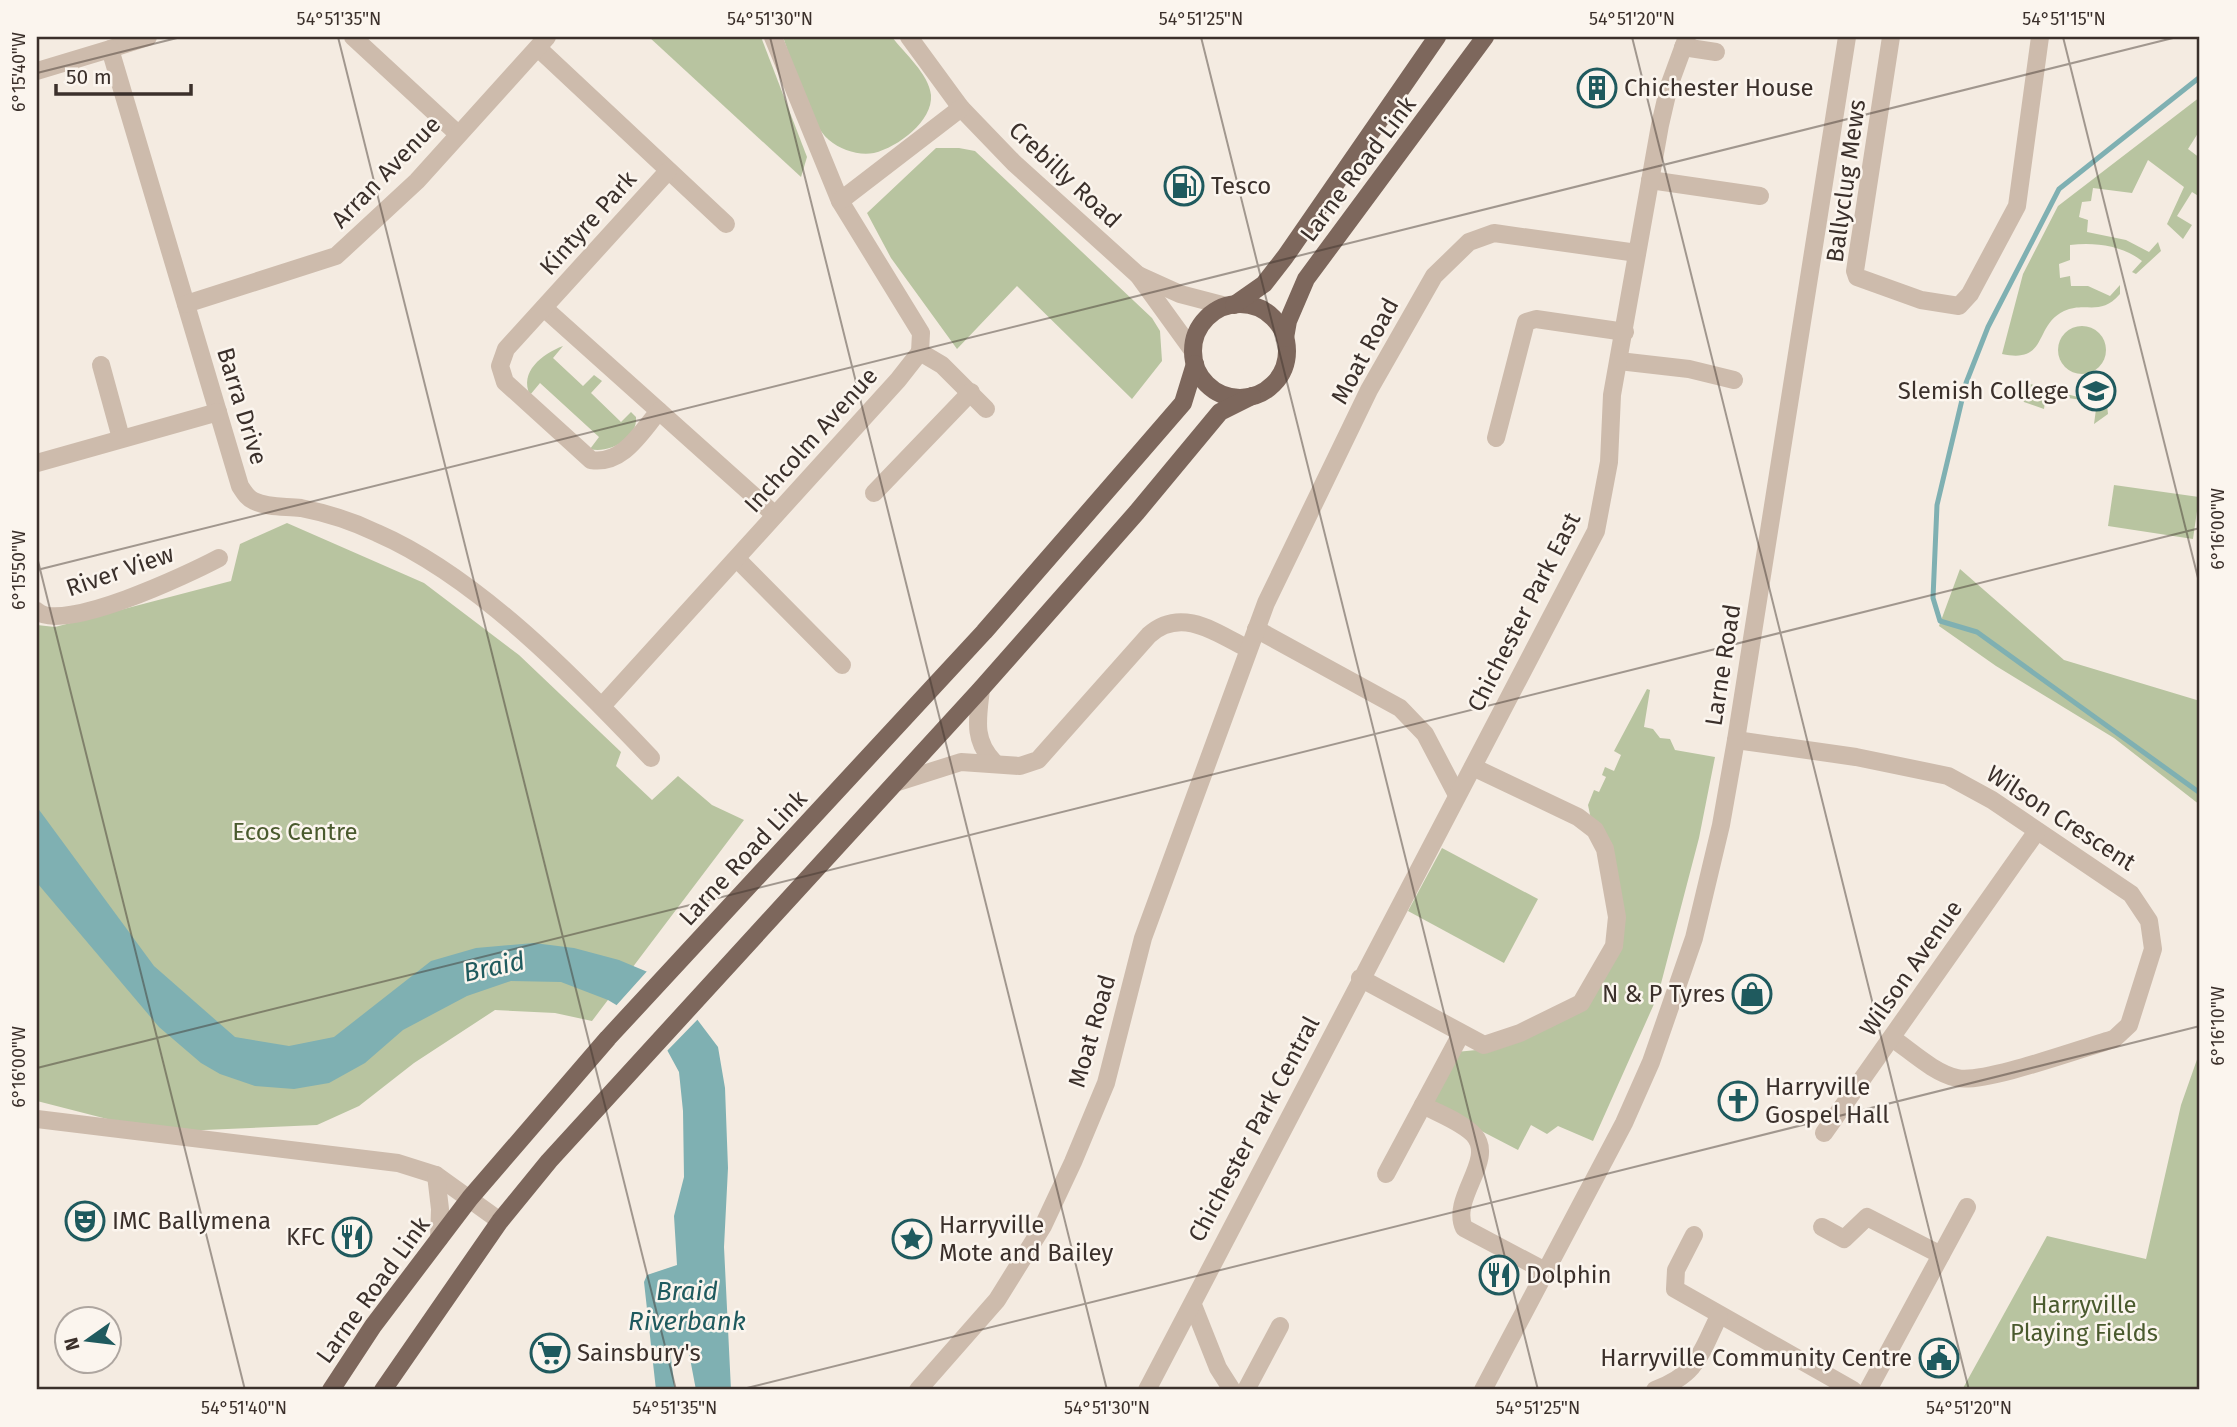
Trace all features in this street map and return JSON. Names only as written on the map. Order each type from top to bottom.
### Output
[{"type":"main road","name":"Larne Road Link","points":[[1230,305],[1264,284],[1285,257],[1437,37]]},
{"type":"main road","name":"Larne Road Link","points":[[1285,338],[1288,321],[1306,279],[1485,37]]},
{"type":"main road","points":[[383,1390],[500,1221],[634,1065],[981,689],[1137,512],[1220,412],[1252,396],[1276,380],[1284,368],[1285,338],[1269,313],[1255,306],[1230,305],[1215,310],[1199,327],[1194,358],[1201,377],[1217,391],[1237,398],[1252,396]]},
{"type":"main road","name":"Larne Road Link","points":[[331,1390],[373,1326],[470,1198],[608,1038],[984,632],[1182,403],[1194,358]]},
{"type":"street","points":[[37,71],[148,37]]},
{"type":"street","points":[[354,37],[458,134]]},
{"type":"street","points":[[773,37],[840,201],[921,333],[920,352],[942,365],[986,409]]},
{"type":"street","name":"Crebilly Road","points":[[909,37],[961,108],[1048,197],[1138,275],[1194,358]]},
{"type":"street","name":"Larne Road","points":[[1483,1390],[1625,1123],[1684,975],[1721,825],[1736,740],[1847,37]]},
{"type":"street","name":"Ballyclug Mews","points":[[1891,37],[1855,271],[1857,277],[1921,300],[1959,306],[1970,294],[2017,206],[2040,37]]},
{"type":"street","name":"Arran Avenue","points":[[186,304],[336,256],[417,181],[542,42]]},
{"type":"street","name":"Kintyre Park","points":[[542,42],[668,170],[726,223]]},
{"type":"street","name":"Chichester Park East","points":[[1457,795],[1595,531],[1609,462],[1612,395],[1669,86],[1685,42],[1716,52]]},
{"type":"street","name":"Barra Drive","points":[[110,49],[240,486],[250,498],[263,504],[304,509],[364,526],[422,556],[493,607],[602,706],[651,758]]},
{"type":"street","points":[[840,201],[961,108]]},
{"type":"street","name":"Kintyre Park","points":[[659,411],[625,451],[614,458],[597,461],[582,454],[505,382],[501,373],[501,358],[506,349],[668,170]]},
{"type":"street","points":[[1650,180],[1760,196]]},
{"type":"street","name":"Moat Road","points":[[918,1390],[997,1300],[1043,1226],[1073,1162],[1106,1083],[1143,938],[1255,629],[1370,390],[1444,263],[1468,242],[1494,233],[1637,253]]},
{"type":"street","name":"Crebilly Road","points":[[1138,275],[1180,295],[1230,305]]},
{"type":"street","name":"Kintyre Park","points":[[544,308],[775,515]]},
{"type":"street","points":[[1496,438],[1526,322],[1536,319],[1625,332]]},
{"type":"street","name":"Inchcolm Avenue","points":[[602,706],[737,559],[920,352]]},
{"type":"street","points":[[1619,361],[1689,369],[1734,380]]},
{"type":"street","points":[[101,365],[121,438]]},
{"type":"street","points":[[874,493],[971,392]]},
{"type":"street","points":[[37,463],[218,412]]},
{"type":"street","name":"River View","points":[[37,611],[48,617],[72,614],[160,588],[219,558]]},
{"type":"street","points":[[737,559],[842,665]]},
{"type":"street","points":[[895,783],[941,766],[961,762],[994,762],[1020,766],[1041,758],[1159,627],[1181,621],[1192,622],[1248,649]]},
{"type":"street","points":[[1255,629],[1400,708],[1425,734],[1457,795]]},
{"type":"street","points":[[981,689],[977,736],[985,753],[994,762]]},
{"type":"street","name":"Wilson Crescent","points":[[1736,740],[1941,773],[1992,800],[2131,894],[2149,921],[2154,937],[2152,958],[2126,1030],[2114,1039],[1969,1079],[1945,1073],[1892,1038]]},
{"type":"street","points":[[1360,978],[1480,1045],[1499,1042],[1574,1009],[1584,999],[1614,946],[1617,931],[1616,908],[1606,852],[1597,832],[1578,817],[1473,767]]},
{"type":"street","name":"Chichester Park Central","points":[[1148,1390],[1457,795]]},
{"type":"street","name":"Wilson Avenue","points":[[1824,1133],[2037,831]]},
{"type":"street","points":[[1386,1174],[1461,1034]]},
{"type":"street","points":[[1423,1105],[1468,1130],[1479,1142],[1480,1157],[1460,1211],[1464,1228],[1547,1272]]},
{"type":"street","points":[[37,1119],[398,1163],[436,1175],[500,1221]]},
{"type":"street","points":[[436,1175],[440,1209],[439,1239]]},
{"type":"street","points":[[1868,1390],[1967,1207]]},
{"type":"street","points":[[1822,1227],[1844,1238],[1867,1217],[1941,1255]]},
{"type":"street","points":[[1694,1235],[1676,1270],[1675,1289],[1718,1316],[1853,1390]]},
{"type":"street","points":[[1194,1305],[1214,1359],[1231,1390]]},
{"type":"street","points":[[1655,1390],[1677,1381],[1691,1370],[1718,1316]]},
{"type":"street","points":[[1245,1390],[1280,1326]]},
{"type":"green space","points":[[649,37],[761,37],[807,157],[801,177]]},
{"type":"green space","points":[[783,37],[892,37],[926,79],[931,95],[926,114],[912,132],[883,150],[862,154],[839,147],[821,132],[814,120]]},
{"type":"green space","points":[[2200,97],[2200,130],[2188,149],[2200,158],[2200,197],[2192,192],[2177,216],[2192,225],[2183,239],[2167,224],[2184,187],[2148,160],[2132,193],[2093,188],[2091,201],[2082,202],[2079,217],[2088,220],[2087,232],[2126,240],[2149,252],[2158,242],[2161,251],[2136,274],[2132,272],[2142,261],[2126,251],[2089,244],[2070,245],[2070,260],[2059,264],[2060,278],[2070,276],[2071,286],[2088,286],[2110,296],[2120,285],[2120,294],[2106,305],[2064,311],[2054,318],[2034,349],[2027,354],[2002,354],[2023,274],[2058,206]]},
{"type":"green space","points":[[936,148],[975,151],[1152,318],[1160,331],[1162,361],[1132,399],[1017,286],[957,349],[891,258],[867,213]]},
{"type":"green space","points":[[2082,326],[2099,333],[2106,350],[2099,367],[2082,374],[2065,367],[2058,350],[2065,333]]},
{"type":"green space","points":[[563,346],[553,358],[583,386],[594,375],[602,381],[591,393],[621,422],[631,412],[636,417],[632,432],[621,443],[605,449],[590,449],[599,437],[540,383],[530,395],[528,379],[534,365]]},
{"type":"green space","points":[[2030,384],[2095,402],[2046,395],[2044,409],[2024,402],[2021,391]]},
{"type":"green space","points":[[2097,402],[2107,405],[2108,414],[2094,424]]},
{"type":"green space","points":[[2114,485],[2199,497],[2193,539],[2108,526]]},
{"type":"green space","name":"Ecos Centre","points":[[287,523],[424,583],[519,655],[621,752],[616,766],[652,800],[678,776],[712,805],[744,820],[592,1021],[555,1013],[495,1010],[414,1063],[359,1106],[317,1125],[158,1132],[37,1101],[37,625],[55,627],[231,581],[240,544]]},
{"type":"green space","points":[[1960,569],[2064,660],[2200,701],[2200,805],[2114,738],[1996,666],[1939,626]]},
{"type":"green space","points":[[1647,689],[1650,690],[1644,727],[1653,729],[1660,738],[1670,739],[1675,750],[1715,757],[1699,838],[1658,995],[1593,1141],[1558,1126],[1547,1134],[1531,1125],[1518,1150],[1439,1109],[1435,1102],[1435,1087],[1456,1052],[1487,1049],[1574,1011],[1617,943],[1588,805],[1594,790],[1599,792],[1606,777],[1602,775],[1605,767],[1614,771],[1621,755],[1614,751]]},
{"type":"green space","points":[[1442,848],[1538,899],[1504,963],[1408,911]]},
{"type":"green space","name":"Harryville Playing Fields","points":[[2200,1051],[2200,1390],[1962,1390],[2047,1236],[2146,1259],[2181,1105]]},
{"type":"water","name":"Braid Riverbank","points":[[37,807],[154,966],[235,1037],[289,1046],[334,1037],[431,961],[476,948],[534,943],[574,948],[619,960],[650,973],[681,998],[718,1047],[725,1088],[728,1168],[724,1247],[731,1390],[696,1390],[688,1348],[670,1350],[675,1390],[656,1390],[644,1282],[647,1275],[677,1265],[674,1216],[684,1177],[683,1111],[679,1072],[666,1048],[638,1018],[608,1000],[561,982],[511,981],[467,996],[403,1030],[365,1063],[329,1083],[294,1089],[255,1086],[220,1074],[201,1063],[159,1027],[38,884]]},
{"type":"pier","points":[[649,969],[683,996],[700,1017],[665,1053],[636,1021],[614,1008]]},
{"type":"waterway","points":[[2200,77],[2059,189],[1988,327],[1966,383],[1937,505],[1933,598],[1940,621],[1977,632],[2200,793]]},
{"type":"place","name":"Chichester House","points":[[1597,88]]},
{"type":"place","name":"Tesco","points":[[1184,186]]},
{"type":"place","name":"Slemish College","points":[[2096,391]]},
{"type":"place","name":"N & P Tyres","points":[[1752,994]]},
{"type":"place","name":"Harryville Gospel Hall","points":[[1738,1101]]},
{"type":"place","name":"IMC Ballymena","points":[[85,1221]]},
{"type":"place","name":"KFC","points":[[352,1237]]},
{"type":"place","name":"Harryville Mote and Bailey","points":[[912,1239]]},
{"type":"place","name":"Dolphin","points":[[1499,1275]]},
{"type":"place","name":"Sainsbury's","points":[[550,1353]]},
{"type":"place","name":"Harryville Community Centre","points":[[1939,1358]]},
{"type":"water label","name":"Braid","points":[[494,967]]}]
